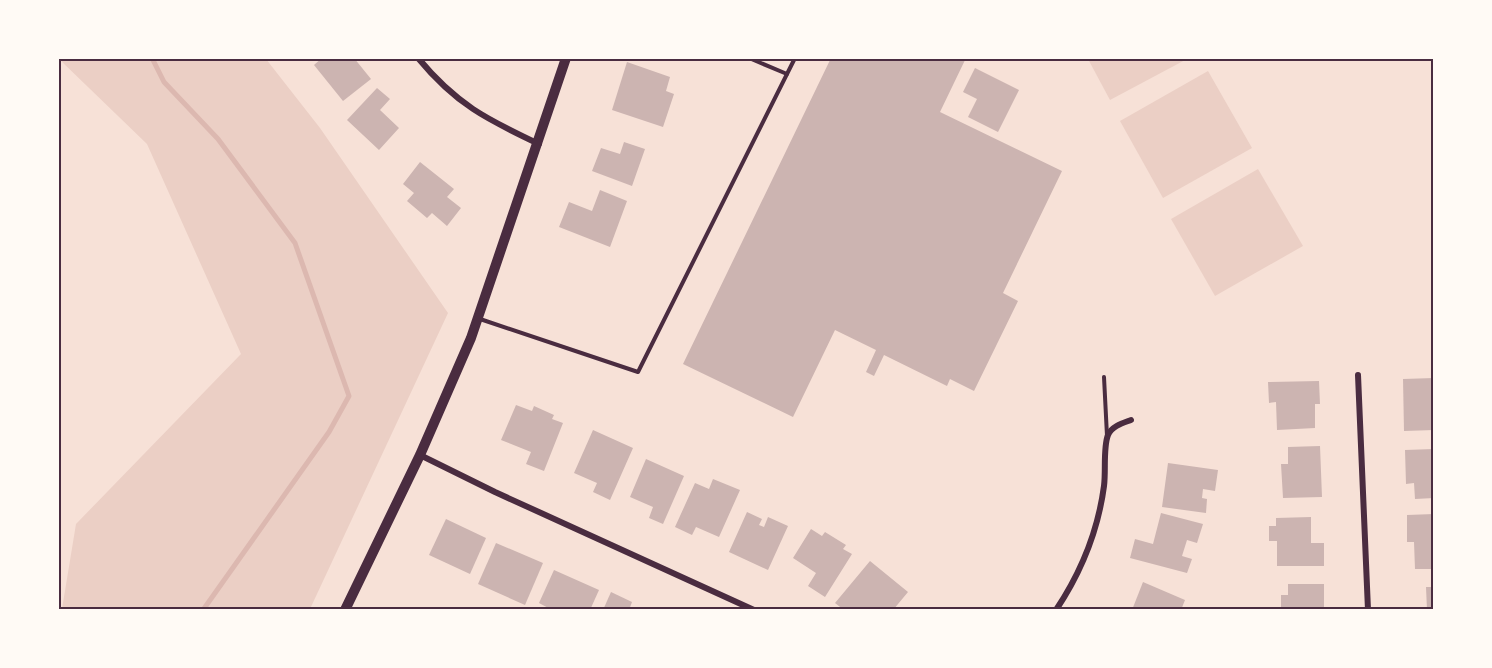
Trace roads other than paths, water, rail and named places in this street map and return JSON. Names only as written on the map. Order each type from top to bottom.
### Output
[{"type":"street","points":[[418,58],[448,92],[468,107],[539,144]]},
{"type":"street","points":[[345,609],[420,455],[479,319],[566,58]]},
{"type":"street","points":[[1358,375],[1368,609]]},
{"type":"street","points":[[1056,609],[1078,573],[1096,528],[1105,480],[1108,435],[1114,427],[1131,420]]},
{"type":"street","points":[[420,455],[495,492],[754,609]]},
{"type":"lane","points":[[749,58],[787,74]]},
{"type":"lane","points":[[479,319],[638,372],[795,58]]},
{"type":"lane","points":[[1104,377],[1107,440]]},
{"type":"waterway","points":[[152,58],[164,82],[218,139],[295,243],[349,396],[329,432],[203,610]]}]
